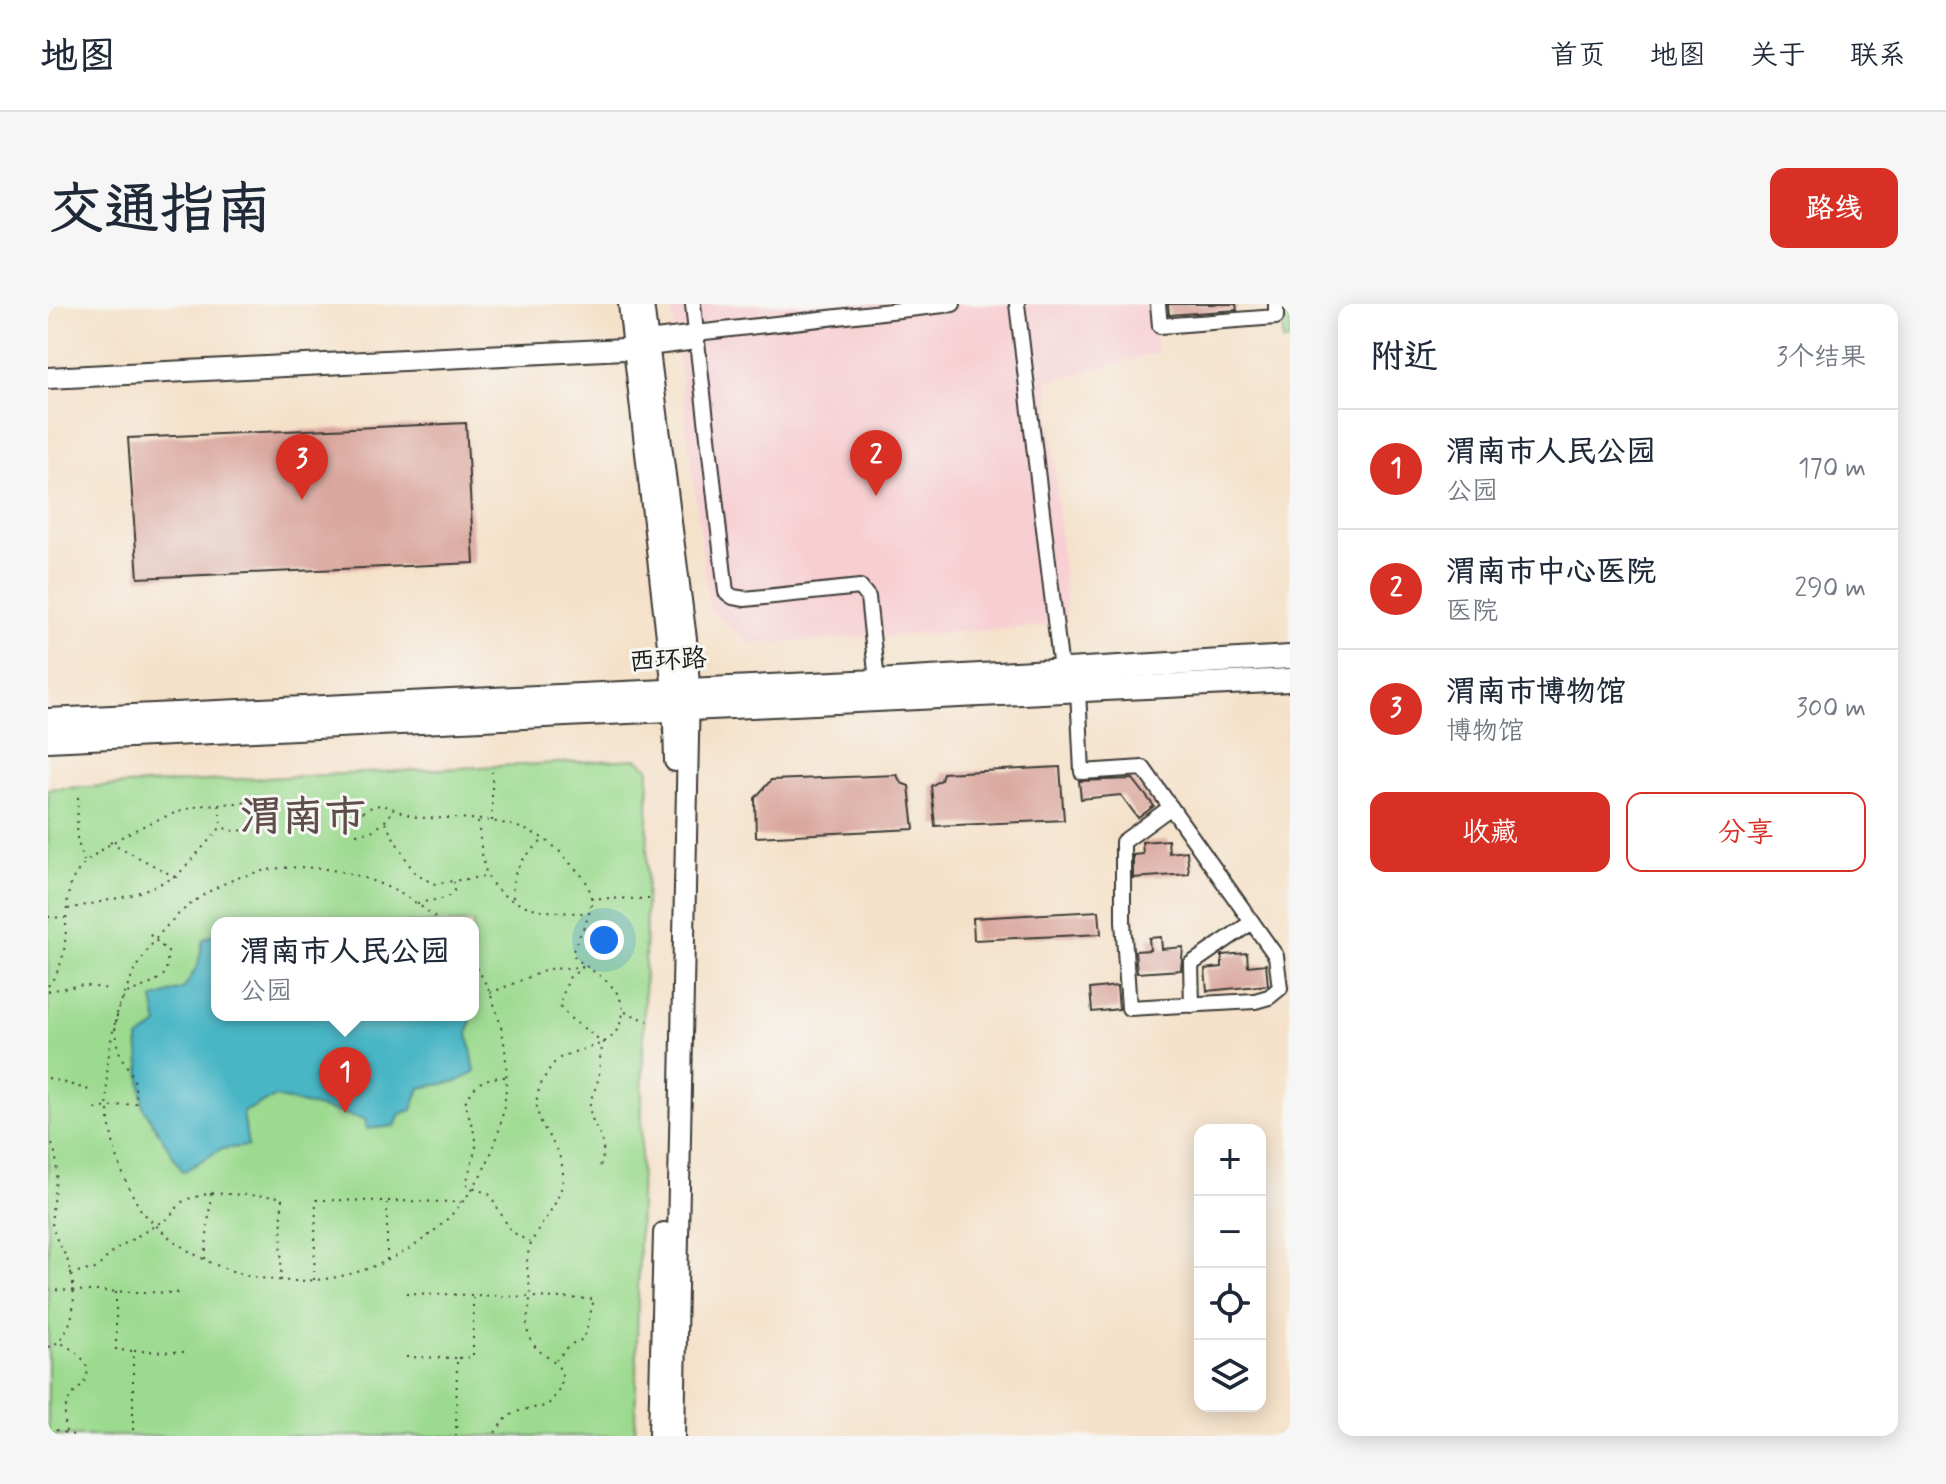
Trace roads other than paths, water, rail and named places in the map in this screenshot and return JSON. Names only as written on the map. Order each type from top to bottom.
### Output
[{"type":"main road","points":[[629,304],[641,344],[686,639],[675,775],[659,1436]]},
{"type":"main road","points":[[641,344],[643,304]]},
{"type":"main road","points":[[48,368],[641,344]]},
{"type":"main road","points":[[48,378],[641,344]]},
{"type":"main road","name":"西环路","points":[[48,740],[681,699],[877,681],[1290,657]]},
{"type":"main road","name":"西环路","points":[[48,720],[681,699],[1078,690],[1290,680]]},
{"type":"main road","points":[[674,1436],[681,699]]},
{"type":"street","points":[[693,304],[726,592],[745,599],[860,587],[868,597],[877,681]]},
{"type":"street","points":[[641,344],[953,304]]},
{"type":"street","points":[[1017,304],[1061,670]]},
{"type":"street","points":[[1158,304],[1160,326],[1276,317],[1276,304]]},
{"type":"street","points":[[1078,690],[1082,772],[1143,768],[1171,807],[1276,956],[1280,988],[1269,997],[1255,1001],[1129,1008],[1123,921],[1123,842],[1171,807]]},
{"type":"street","points":[[1192,1005],[1191,964],[1252,922]]},
{"type":"water","points":[[211,935],[211,1021],[471,1021],[468,1033],[475,1071],[459,1081],[420,1088],[412,1110],[400,1114],[395,1126],[367,1129],[365,1119],[275,1097],[243,1112],[248,1146],[221,1149],[183,1172],[143,1107],[138,1039],[158,1025],[153,999],[184,988],[198,965],[203,940]]},
{"type":"place","name":"渭南市中心医院","points":[[876,496]]},
{"type":"place","name":"渭南市博物馆","points":[[302,500]]},
{"type":"place","name":"渭南市人民公园","points":[[345,1113]]},
{"type":"district","name":"渭南市","points":[[303,818]]}]
